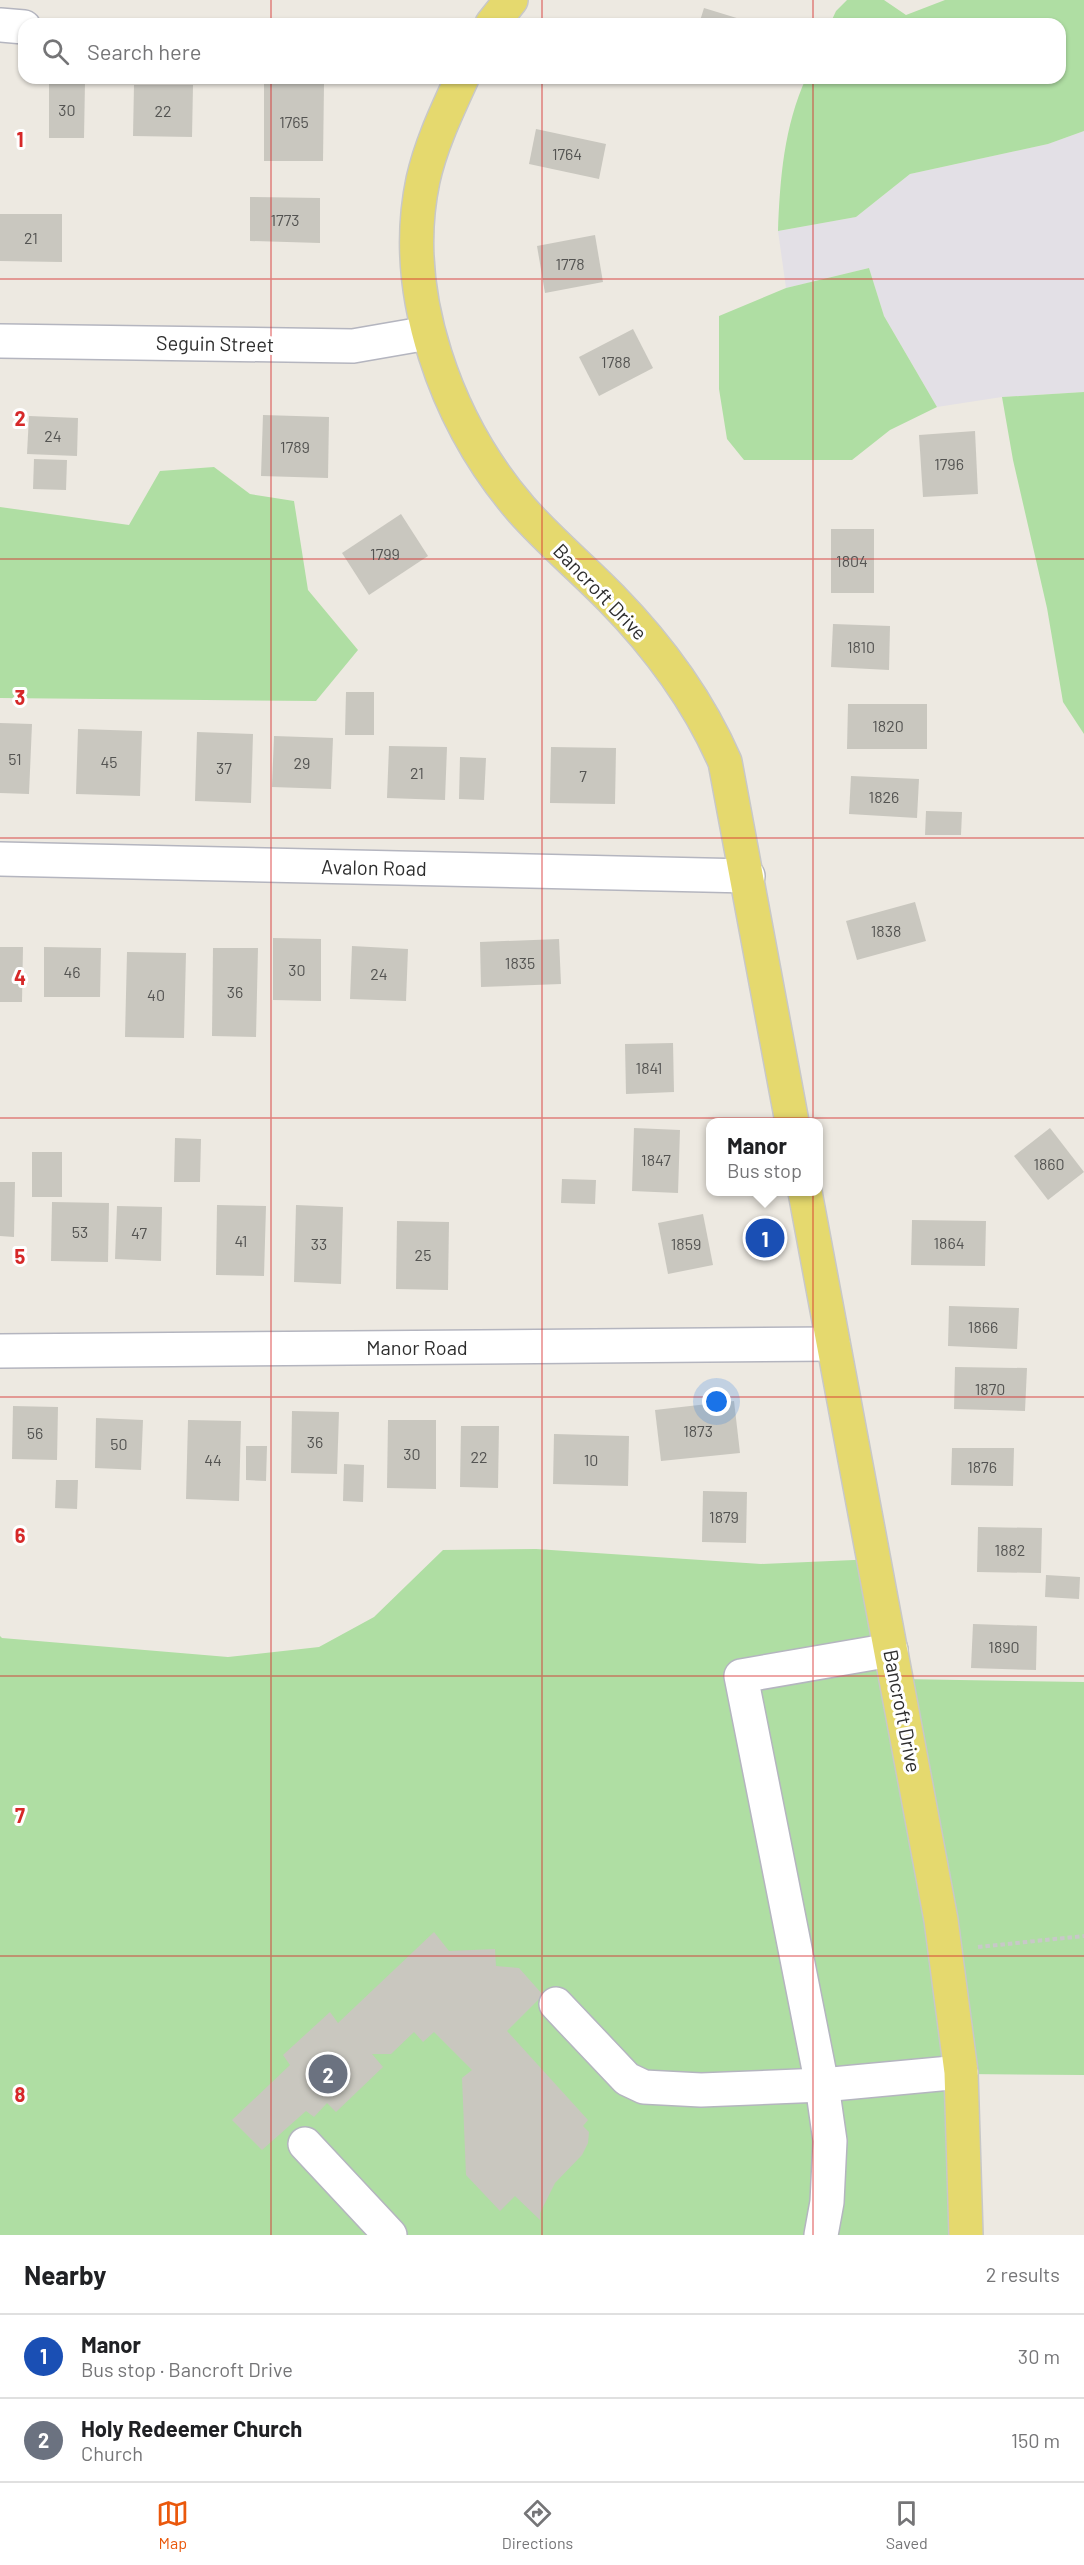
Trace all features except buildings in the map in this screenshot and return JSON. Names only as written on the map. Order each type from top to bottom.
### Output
[{"type":"main road","points":[[497,18],[511,0]]},
{"type":"main road","name":"Bancroft Drive","points":[[459,84],[439,130],[423,180],[419,227],[419,278],[428,333],[446,386],[469,435],[492,474],[561,551],[612,599],[654,649],[709,725],[725,762],[791,1118]]},
{"type":"main road","name":"Bancroft Drive","points":[[806,1196],[945,1947],[961,2072],[966,2235]]},
{"type":"street","points":[[0,25],[18,26]]},
{"type":"street","name":"Seguin Street","points":[[0,341],[353,345],[428,333]]},
{"type":"street","name":"Avalon Road","points":[[0,858],[748,876]]},
{"type":"street","name":"Manor Road","points":[[0,1351],[833,1344]]},
{"type":"street","points":[[821,2235],[827,2202],[830,2141],[822,2085],[741,1676],[891,1650]]},
{"type":"street","points":[[556,2004],[627,2079],[644,2087],[701,2091],[822,2085],[961,2072]]},
{"type":"street","points":[[305,2144],[390,2235]]},
{"type":"path","points":[[945,1947],[998,1947],[1084,1936]]},
{"type":"shaded area","points":[[1084,131],[1084,392],[1002,397],[937,407],[884,316],[869,268],[786,288],[778,231],[856,217],[910,174],[1048,144]]},
{"type":"green space","points":[[847,0],[884,0],[906,15],[945,0],[1084,0],[1084,131],[1048,144],[910,174],[856,217],[778,231],[784,153],[804,84],[1066,84],[1066,18],[833,18],[836,11]]},
{"type":"green space","points":[[869,268],[884,316],[937,407],[890,430],[852,460],[744,460],[727,439],[719,389],[719,316],[786,288]]},
{"type":"green space","points":[[1084,392],[1084,734],[1063,702],[1047,608],[1013,460],[1002,397]]},
{"type":"green space","points":[[214,467],[250,494],[294,501],[308,590],[358,650],[316,701],[0,698],[0,507],[129,525],[160,471]]},
{"type":"green space","points":[[536,1549],[761,1564],[877,1559],[901,1679],[1084,1682],[1084,2075],[964,2074],[968,2235],[0,2235],[0,1636],[2,1638],[228,1657],[319,1647],[374,1617],[443,1550]]},
{"type":"place","name":"Manor","points":[[765,1238]]},
{"type":"place","name":"Holy Redeemer Church","points":[[328,2074]]}]
